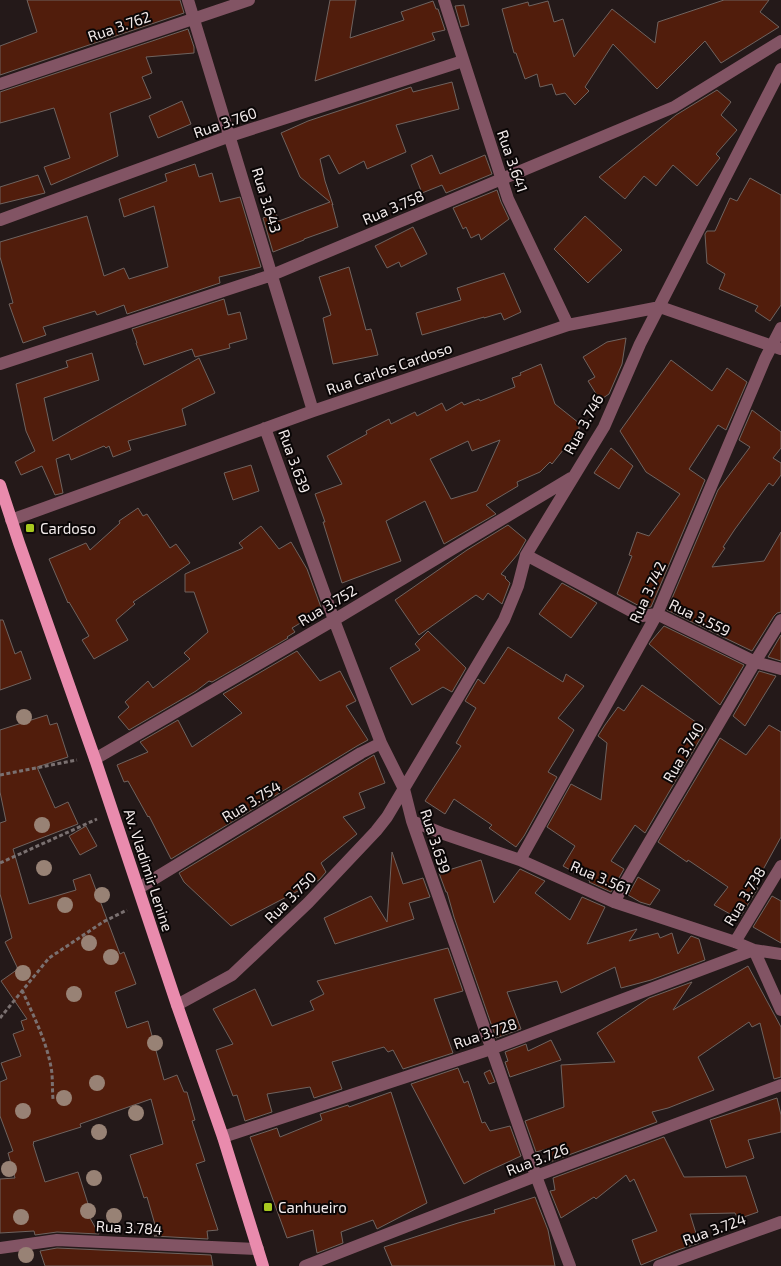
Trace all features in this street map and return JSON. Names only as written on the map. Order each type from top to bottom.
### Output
[{"type":"main road","name":"Av. Vladimir Lenine","points":[[0,485],[95,757],[223,1137],[263,1266]]},
{"type":"street","name":"Rua 3.643","points":[[188,0],[313,411]]},
{"type":"street","name":"Rua 3.762","points":[[0,84],[248,0]]},
{"type":"street","name":"Rua 3.641","points":[[444,0],[508,199],[568,325]]},
{"type":"street","name":"Rua 3.758","points":[[0,364],[272,275],[674,107],[781,41]]},
{"type":"street","name":"Rua 3.760","points":[[0,220],[230,136],[463,62]]},
{"type":"street","name":"Rua 3.746","points":[[404,789],[504,620],[518,586],[526,555],[604,427],[640,344],[781,69]]},
{"type":"street","name":"Rua Carlos Cardoso","points":[[11,520],[313,411],[568,325],[660,307],[776,347]]},
{"type":"street","name":"Rua 3.742","points":[[520,860],[656,614],[761,368],[776,347],[781,328]]},
{"type":"street","name":"Rua 3.639","points":[[266,428],[334,620],[381,743],[404,789],[412,821],[491,1049],[570,1266]]},
{"type":"street","name":"Rua 3.752","points":[[95,757],[334,620],[573,476]]},
{"type":"street","name":"Rua 3.559","points":[[526,555],[642,616],[656,614],[755,662],[781,670]]},
{"type":"street","name":"Rua 3.740","points":[[614,902],[781,620]]},
{"type":"street","name":"Rua 3.754","points":[[139,888],[361,753],[381,743]]},
{"type":"street","name":"Rua 3.750","points":[[177,1004],[232,975],[308,903],[376,831],[404,789]]},
{"type":"street","name":"Rua 3.561","points":[[412,821],[520,860],[614,902],[754,950],[781,954]]},
{"type":"street","name":"Rua 3.738","points":[[735,942],[781,866]]},
{"type":"street","name":"Rua 3.728","points":[[223,1137],[491,1049],[754,950]]},
{"type":"street","points":[[754,950],[781,1010]]},
{"type":"street","name":"Rua 3.726","points":[[305,1266],[536,1176],[781,1085]]},
{"type":"street","name":"Rua 3.724","points":[[659,1266],[781,1222]]},
{"type":"street","name":"Rua 3.784","points":[[0,1248],[58,1240],[258,1249]]},
{"type":"path","points":[[0,775],[95,757]]},
{"type":"path","points":[[0,863],[113,812]]},
{"type":"path","points":[[0,1018],[49,958],[103,922],[143,902]]},
{"type":"path","points":[[22,990],[36,1022],[51,1068],[53,1098]]},
{"type":"building","points":[[27,0],[180,0],[184,13],[0,75],[0,46],[37,32]]},
{"type":"building","points":[[330,0],[356,0],[350,38],[404,20],[401,12],[433,1],[436,9],[438,9],[445,30],[432,33],[435,40],[315,81]]},
{"type":"building","points":[[724,0],[769,0],[760,12],[779,27],[721,63],[705,41],[657,89],[613,44],[585,87],[589,91],[575,105],[565,93],[556,95],[552,84],[540,87],[537,74],[525,79],[516,53],[514,53],[502,9],[528,2],[529,6],[548,1],[554,22],[563,19],[574,57],[612,9],[655,43],[658,22]]},
{"type":"building","points":[[464,5],[469,25],[461,27],[455,6]]},
{"type":"building","points":[[188,29],[194,53],[146,57],[152,73],[142,77],[151,98],[110,113],[118,156],[51,185],[44,167],[70,158],[54,108],[0,123],[0,92]]},
{"type":"building","points":[[452,82],[459,109],[396,125],[406,152],[367,169],[364,161],[339,174],[329,155],[320,159],[338,227],[273,252],[263,218],[276,213],[279,221],[330,202],[300,177],[281,133],[308,121],[411,87],[413,92]]},
{"type":"building","points":[[717,90],[731,102],[721,115],[737,130],[716,154],[720,158],[697,186],[673,165],[656,186],[644,176],[625,199],[599,177],[676,115]]},
{"type":"building","points":[[182,101],[191,124],[158,138],[149,116]]},
{"type":"building","points":[[432,155],[440,174],[485,155],[492,174],[446,193],[442,185],[422,193],[411,165]]},
{"type":"building","points":[[195,164],[199,177],[212,173],[220,202],[240,197],[261,267],[219,277],[220,283],[127,314],[124,305],[97,315],[95,311],[43,327],[46,335],[23,343],[9,304],[13,303],[0,257],[0,242],[87,216],[104,276],[124,268],[129,279],[168,267],[154,206],[124,217],[119,199],[167,181],[165,174]]},
{"type":"building","points":[[38,175],[45,193],[0,204],[0,187]]},
{"type":"building","points":[[750,178],[781,195],[781,305],[770,321],[755,311],[758,306],[719,289],[725,274],[707,263],[705,234],[707,231],[715,231],[730,198],[737,201]]},
{"type":"building","points":[[497,190],[509,219],[481,240],[479,234],[471,238],[466,227],[463,229],[453,208]]},
{"type":"building","points":[[585,216],[622,250],[588,283],[554,249]]},
{"type":"building","points":[[413,227],[427,254],[401,267],[399,262],[387,268],[375,246]]},
{"type":"building","points":[[349,267],[366,330],[371,329],[378,355],[333,364],[323,318],[331,315],[319,277]]},
{"type":"building","points":[[504,273],[521,312],[504,320],[501,313],[422,335],[416,313],[461,300],[457,288]]},
{"type":"building","points":[[224,299],[228,315],[240,312],[247,339],[229,344],[230,348],[195,357],[192,349],[144,365],[132,329]]},
{"type":"building","points":[[626,338],[622,364],[609,394],[600,400],[588,381],[595,377],[583,357],[607,342]]},
{"type":"building","points":[[92,353],[99,380],[44,398],[53,441],[199,358],[215,393],[182,409],[186,425],[128,441],[131,450],[113,457],[109,446],[106,448],[104,446],[71,460],[69,454],[56,459],[63,493],[55,495],[42,466],[21,475],[15,462],[35,451],[26,431],[16,384],[68,367],[66,361]]},
{"type":"building","points":[[671,360],[712,391],[727,368],[747,382],[726,430],[718,425],[689,469],[705,480],[651,607],[643,608],[617,594],[632,556],[629,555],[637,532],[649,536],[680,494],[646,472],[620,431]]},
{"type":"building","points":[[541,364],[555,404],[579,423],[579,430],[552,464],[550,462],[540,472],[517,482],[518,486],[486,505],[496,514],[444,544],[425,501],[386,521],[401,561],[342,583],[315,494],[342,484],[327,456],[367,434],[366,431],[389,419],[391,424],[415,412],[417,416],[442,403],[446,411],[462,402],[464,405],[479,399],[480,401],[515,387],[512,378],[521,375],[520,373]],"holes":[[[500,440],[477,491],[451,499],[430,459],[468,441],[472,451]]]},
{"type":"building","points":[[752,410],[781,432],[781,448],[773,458],[781,463],[781,475],[773,486],[769,483],[735,529],[712,567],[764,561],[781,532],[781,612],[774,616],[752,651],[667,610],[718,490],[750,447],[739,440]]},
{"type":"building","points":[[611,448],[633,466],[619,489],[594,473]]},
{"type":"building","points":[[251,465],[259,491],[233,500],[224,473]]},
{"type":"building","points":[[138,508],[143,516],[147,514],[170,548],[176,544],[190,563],[133,602],[135,604],[116,620],[128,640],[94,659],[82,640],[89,636],[68,603],[49,559],[86,543],[90,550],[120,523],[119,521]]},
{"type":"building","points":[[508,525],[526,540],[518,554],[501,574],[510,583],[502,604],[488,593],[483,600],[476,595],[419,635],[395,600],[467,550]]},
{"type":"building","points":[[261,526],[279,549],[291,542],[307,569],[322,610],[292,628],[295,632],[288,638],[212,682],[209,681],[196,691],[129,730],[118,717],[129,707],[125,702],[148,681],[153,688],[190,659],[184,653],[208,632],[194,592],[185,592],[185,574],[243,548],[239,543]]},
{"type":"building","points":[[562,583],[597,603],[571,638],[539,614]]},
{"type":"building","points":[[0,620],[3,620],[15,654],[21,651],[31,679],[0,690]]},
{"type":"building","points":[[664,626],[744,665],[720,705],[649,644]]},
{"type":"building","points":[[428,631],[466,668],[452,692],[443,687],[412,705],[390,668],[420,650],[415,644]]},
{"type":"building","points":[[781,635],[781,661],[768,657]]},
{"type":"building","points":[[508,647],[563,682],[566,674],[584,686],[558,718],[574,730],[548,772],[557,777],[516,847],[489,828],[492,825],[454,799],[445,814],[425,801],[461,746],[456,743],[476,708],[465,701],[478,679],[484,684]]},
{"type":"building","points":[[297,651],[320,681],[340,671],[356,701],[346,706],[368,740],[171,859],[128,781],[124,782],[117,765],[148,752],[140,742],[178,720],[192,747],[242,713],[223,694]]},
{"type":"building","points":[[759,671],[776,676],[745,726],[733,716]]},
{"type":"building","points":[[642,685],[706,729],[645,833],[635,825],[611,861],[624,869],[611,892],[589,882],[563,866],[575,846],[547,827],[571,784],[601,800],[607,743],[598,736],[618,707],[624,711]]},
{"type":"building","points":[[47,715],[50,725],[57,723],[68,757],[37,767],[55,808],[68,802],[78,824],[13,849],[29,904],[76,890],[73,880],[90,874],[120,954],[124,952],[136,984],[115,992],[127,1028],[148,1021],[164,1080],[177,1075],[184,1092],[187,1092],[195,1120],[192,1121],[205,1161],[196,1164],[218,1230],[207,1231],[208,1239],[154,1236],[158,1235],[147,1197],[144,1198],[130,1155],[163,1144],[151,1099],[80,1124],[81,1127],[33,1142],[45,1182],[78,1172],[90,1210],[86,1211],[99,1234],[57,1232],[35,1235],[34,1231],[0,1233],[0,1179],[15,1178],[8,1153],[13,1151],[0,1116],[0,1082],[7,1079],[1,1063],[21,1056],[13,1034],[24,1030],[21,1021],[27,1019],[1,981],[18,969],[5,942],[12,938],[0,894],[0,823],[6,821],[0,792],[0,730]]},
{"type":"building","points":[[769,725],[781,732],[781,837],[754,886],[758,888],[739,919],[714,905],[728,887],[658,842],[720,738],[746,755]]},
{"type":"building","points":[[374,755],[385,783],[359,793],[365,808],[343,817],[357,834],[321,863],[326,872],[319,880],[231,926],[184,882],[179,873]]},
{"type":"building","points":[[86,826],[97,846],[80,855],[69,836]]},
{"type":"building","points":[[392,852],[403,884],[423,878],[430,897],[409,903],[414,919],[335,944],[324,918],[371,896],[387,922]]},
{"type":"building","points":[[481,860],[494,903],[520,869],[545,881],[535,893],[570,920],[582,897],[605,907],[587,944],[637,929],[629,941],[658,933],[660,938],[672,933],[678,954],[691,936],[699,939],[705,960],[651,980],[621,988],[615,967],[561,993],[557,981],[507,992],[521,1029],[496,1038],[439,873]]},
{"type":"building","points":[[638,877],[660,890],[650,905],[628,895]]},
{"type":"building","points":[[772,896],[781,901],[781,943],[753,927]]},
{"type":"building","points":[[448,948],[463,991],[434,999],[453,1053],[403,1069],[393,1050],[388,1052],[384,1047],[332,1062],[342,1089],[314,1098],[310,1087],[267,1094],[272,1112],[245,1121],[237,1095],[233,1096],[216,1050],[233,1044],[213,1009],[255,989],[272,1026],[314,1010],[310,1001],[324,994],[317,981]]},
{"type":"building","points":[[748,966],[781,1027],[781,1077],[774,1079],[760,1023],[752,1027],[749,1022],[698,1057],[714,1090],[668,1108],[652,1112],[657,1122],[550,1162],[547,1149],[536,1152],[525,1121],[564,1107],[561,1065],[615,1062],[597,1033],[649,998],[692,982],[673,1010]]},
{"type":"building","points":[[551,1040],[561,1060],[510,1077],[505,1062],[508,1061],[505,1052],[526,1044],[528,1051]]},
{"type":"building","points":[[458,1068],[464,1083],[468,1081],[482,1123],[485,1122],[490,1131],[510,1126],[521,1156],[464,1184],[411,1084]]},
{"type":"building","points":[[490,1070],[495,1082],[489,1084],[484,1073]]},
{"type":"building","points":[[391,1092],[427,1203],[377,1229],[373,1220],[341,1232],[343,1243],[317,1253],[313,1230],[287,1238],[250,1137],[277,1128],[280,1137],[322,1120],[320,1114],[348,1105],[349,1107]]},
{"type":"building","points":[[777,1098],[781,1115],[781,1132],[748,1140],[754,1158],[726,1168],[710,1120]]},
{"type":"building","points":[[664,1137],[684,1177],[746,1176],[758,1212],[738,1219],[735,1213],[690,1214],[699,1243],[641,1265],[632,1240],[657,1231],[634,1179],[630,1182],[626,1175],[596,1199],[594,1197],[561,1218],[550,1191],[555,1190],[553,1178]]},
{"type":"building","points":[[535,1197],[548,1230],[555,1266],[392,1266],[384,1247],[495,1213],[494,1210]]},
{"type":"building","points":[[57,1248],[211,1255],[213,1266],[45,1266],[40,1251]]},
{"type":"place","name":"Cardoso","points":[[30,528]]},
{"type":"place","name":"Canhueiro","points":[[268,1207]]}]
